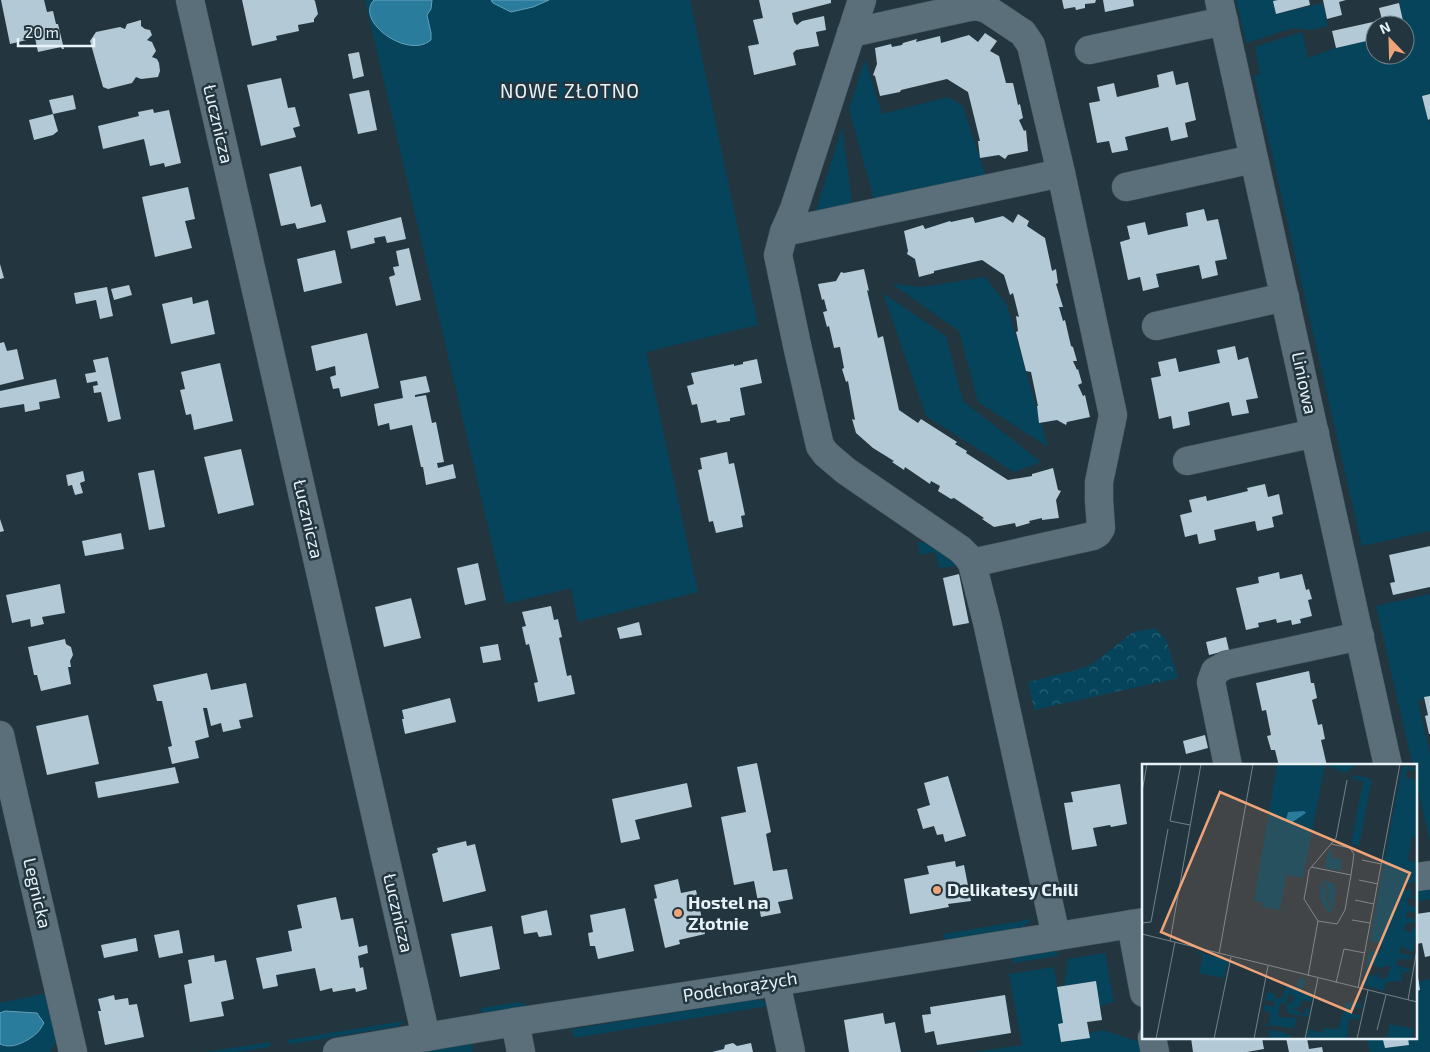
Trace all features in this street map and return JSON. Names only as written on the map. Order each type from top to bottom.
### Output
[{"type":"street","name":"Łucznicza","points":[[190,0],[426,1037]]},
{"type":"street","points":[[862,0],[778,255],[796,345],[820,446],[826,454],[846,471],[960,549],[972,563],[987,622],[1056,936]]},
{"type":"street","points":[[851,33],[969,7],[977,6],[987,9],[1023,33],[1030,45],[1061,173],[1113,415],[1099,482],[1101,528],[1093,536],[972,563]]},
{"type":"street","points":[[1089,50],[1221,11]]},
{"type":"street","name":"Liniowa","points":[[1221,11],[1388,764]]},
{"type":"street","points":[[1126,187],[1254,159]]},
{"type":"street","points":[[784,232],[1061,173]]},
{"type":"street","points":[[1156,326],[1285,296]]},
{"type":"street","points":[[1187,461],[1315,433]]},
{"type":"street","points":[[1228,764],[1211,682],[1215,671],[1226,666],[1360,636]]},
{"type":"street","name":"Legnicka","points":[[0,735],[73,1052]]},
{"type":"street","name":"Podchorążych","points":[[337,1052],[1137,923]]},
{"type":"street","points":[[1137,923],[1142,973]]},
{"type":"street","points":[[776,982],[791,1052]]},
{"type":"street","points":[[515,1022],[521,1052]]},
{"type":"green space","points":[[365,0],[690,0],[758,325],[646,352],[698,592],[578,622],[571,588],[506,604]]},
{"type":"green space","points":[[1236,0],[1278,0],[1276,14],[1323,3],[1328,26],[1310,30],[1293,28],[1246,43]]},
{"type":"green space","points":[[1399,0],[1430,0],[1430,94],[1422,96],[1430,124],[1430,533],[1429,531],[1362,546],[1254,76],[1260,74],[1255,47],[1302,32],[1308,58],[1336,48],[1365,41],[1365,65],[1415,65],[1415,15],[1402,15]]},
{"type":"green space","points":[[865,59],[882,114],[948,97],[963,106],[987,180],[875,203],[849,109]]},
{"type":"green space","points":[[842,128],[853,209],[814,216]]},
{"type":"green space","points":[[985,277],[1007,305],[1048,447],[978,402],[959,331],[892,284],[922,287]]},
{"type":"green space","points":[[883,293],[946,336],[963,401],[1041,462],[1014,472],[926,416]]},
{"type":"green space","points":[[917,542],[935,543],[958,566],[939,568],[936,552],[920,555]]},
{"type":"green space","points":[[1430,594],[1430,696],[1418,701],[1430,754],[1430,841],[1418,790],[1418,764],[1413,764],[1376,606]]},
{"type":"green space","points":[[1155,628],[1166,639],[1178,678],[1034,710],[1028,682],[1091,665],[1133,632]]},
{"type":"green space","points":[[1430,889],[1430,899],[1418,902],[1418,891]]},
{"type":"green space","points":[[1032,919],[1022,927],[945,940],[944,934]]},
{"type":"green space","points":[[1057,950],[1058,956],[1013,963],[1012,959],[1015,956]]},
{"type":"green space","points":[[1105,953],[1114,1002],[1100,1006],[1096,981],[1064,986],[1068,959]]},
{"type":"green space","points":[[1054,967],[1063,1023],[1058,1024],[1061,1042],[1089,1038],[1089,1033],[1103,1030],[1139,1042],[1142,1052],[974,1052],[1022,1045],[1009,974]]},
{"type":"green space","points":[[1430,979],[1430,1052],[1370,1052],[1367,1040],[1418,1040],[1418,982]]},
{"type":"green space","points":[[48,993],[58,1038],[50,1052],[0,1052],[0,1003]]},
{"type":"green space","points":[[758,999],[769,1006],[574,1038],[572,1029]]},
{"type":"green space","points":[[519,1002],[530,1006],[482,1014],[481,1008]]},
{"type":"green space","points":[[404,1021],[400,1026],[291,1044],[287,1040]]},
{"type":"green space","points":[[472,1041],[473,1052],[397,1052]]},
{"type":"green space","points":[[270,1042],[271,1045],[269,1047],[238,1052],[205,1052]]},
{"type":"shaded area","points":[[374,0],[432,0],[431,9],[427,15],[431,40],[421,45],[410,45],[398,42],[386,35],[371,18],[370,9]]},
{"type":"shaded area","points":[[491,0],[549,0],[533,7],[511,12],[493,3]]},
{"type":"shaded area","points":[[5,1011],[37,1013],[44,1023],[37,1033],[29,1039],[20,1044],[5,1046],[0,1044],[0,1013]]},
{"type":"building","points":[[1,0],[44,0],[47,12],[53,11],[64,49],[61,47],[38,52],[35,38],[10,44]]},
{"type":"building","points":[[242,0],[314,0],[318,14],[314,22],[298,25],[299,31],[276,36],[277,40],[252,46]]},
{"type":"building","points":[[759,0],[831,0],[831,3],[792,13],[794,22],[797,25],[802,21],[824,16],[826,30],[816,32],[819,46],[796,50],[793,53],[796,65],[754,75],[748,46],[759,44],[753,20],[763,18]]},
{"type":"building","points":[[1062,0],[1096,0],[1095,3],[1085,4],[1085,8],[1076,10],[1075,7],[1064,9]]},
{"type":"building","points":[[1103,0],[1133,0],[1134,6],[1105,12]]},
{"type":"building","points":[[1309,0],[1310,5],[1276,14],[1273,1]]},
{"type":"building","points":[[1323,0],[1346,0],[1339,2],[1342,15],[1327,19]]},
{"type":"building","points":[[1399,3],[1402,15],[1381,15],[1379,8]]},
{"type":"building","points":[[141,20],[141,26],[150,30],[152,35],[147,40],[152,42],[156,51],[152,57],[157,59],[159,63],[160,71],[158,77],[141,79],[136,77],[132,83],[108,89],[103,87],[90,41],[96,32],[120,27],[125,29],[127,24]]},
{"type":"building","points":[[1365,24],[1365,41],[1336,48],[1332,31]]},
{"type":"building","points":[[985,33],[997,41],[990,51],[999,56],[1006,83],[1013,83],[1023,118],[1019,120],[1024,131],[1026,130],[1028,151],[1008,155],[1005,159],[999,155],[980,158],[978,141],[980,141],[968,92],[947,79],[880,96],[875,76],[873,75],[877,64],[875,48],[891,44],[892,47],[917,39],[916,42],[940,36],[941,43],[969,35],[978,42]]},
{"type":"building","points":[[359,52],[364,76],[353,79],[348,54]]},
{"type":"building","points":[[1173,71],[1176,85],[1188,82],[1196,120],[1185,123],[1188,137],[1171,141],[1168,127],[1125,137],[1128,150],[1112,153],[1109,141],[1097,143],[1089,103],[1100,101],[1097,87],[1114,83],[1117,97],[1159,87],[1157,75]]},
{"type":"building","points":[[281,78],[288,108],[295,107],[300,126],[293,128],[296,137],[261,146],[247,85]]},
{"type":"building","points":[[369,90],[377,130],[358,134],[349,94]]},
{"type":"building","points":[[1430,94],[1430,119],[1428,120],[1422,96]]},
{"type":"building","points":[[73,95],[76,109],[53,114],[49,100]]},
{"type":"building","points":[[153,109],[154,113],[169,110],[181,163],[165,167],[164,163],[150,166],[144,139],[103,149],[98,126],[139,116],[138,112]]},
{"type":"building","points":[[53,114],[58,131],[53,135],[34,140],[29,120]]},
{"type":"building","points":[[301,166],[311,207],[321,204],[326,222],[297,229],[295,223],[281,226],[269,174]]},
{"type":"building","points":[[188,187],[195,219],[185,221],[192,248],[155,257],[142,197]]},
{"type":"building","points":[[1204,209],[1207,221],[1218,219],[1227,259],[1215,261],[1218,275],[1202,279],[1199,265],[1156,274],[1159,287],[1143,291],[1140,277],[1128,280],[1120,242],[1130,239],[1127,226],[1145,222],[1148,235],[1188,226],[1186,213]]},
{"type":"building","points":[[1018,214],[1029,221],[1027,226],[1045,238],[1052,271],[1056,269],[1058,283],[1056,284],[1063,307],[1059,307],[1063,321],[1065,320],[1071,346],[1077,361],[1073,361],[1078,369],[1082,383],[1078,385],[1083,396],[1085,395],[1090,417],[1067,422],[1066,425],[1057,420],[1039,423],[1038,406],[1031,372],[1026,371],[1016,332],[1018,331],[1016,316],[1019,317],[1013,293],[1010,295],[1004,275],[982,260],[934,271],[934,273],[919,277],[915,259],[907,254],[904,231],[923,225],[925,229],[950,221],[973,217],[975,223],[1003,216],[1013,223]]},
{"type":"building","points":[[401,217],[406,239],[387,243],[385,236],[374,238],[375,243],[351,249],[347,231]]},
{"type":"building","points":[[409,248],[421,300],[396,306],[389,277],[395,275],[393,267],[399,266],[396,251]]},
{"type":"building","points":[[335,250],[342,283],[304,292],[297,259]]},
{"type":"building","points":[[0,264],[4,278],[0,279]]},
{"type":"building","points":[[864,269],[878,338],[883,336],[899,410],[918,423],[921,419],[957,442],[955,444],[967,451],[966,453],[1008,480],[1032,476],[1032,474],[1053,468],[1058,490],[1061,491],[1056,500],[1059,518],[1042,520],[1042,518],[1016,527],[1015,523],[994,527],[954,498],[951,499],[938,491],[940,486],[931,481],[930,484],[905,467],[904,470],[892,462],[894,461],[873,448],[856,433],[852,419],[855,420],[848,381],[846,382],[842,369],[844,368],[840,347],[834,348],[829,326],[827,327],[823,312],[827,311],[824,299],[822,300],[818,284],[836,281],[841,272]]},
{"type":"building","points":[[129,285],[132,295],[114,300],[111,289]]},
{"type":"building","points":[[107,287],[113,316],[100,319],[96,300],[76,304],[74,293]]},
{"type":"building","points":[[192,297],[193,304],[208,300],[215,334],[171,344],[162,304]]},
{"type":"building","points":[[367,333],[379,388],[341,397],[339,388],[333,389],[330,377],[336,375],[335,366],[316,371],[311,346]]},
{"type":"building","points":[[4,342],[7,351],[17,349],[24,379],[0,385],[0,343]]},
{"type":"building","points":[[1235,346],[1238,360],[1248,357],[1258,398],[1246,400],[1249,413],[1232,416],[1229,402],[1188,412],[1190,425],[1173,429],[1171,416],[1159,419],[1151,378],[1161,376],[1158,362],[1176,358],[1179,372],[1220,363],[1217,350]]},
{"type":"building","points":[[108,357],[121,419],[108,422],[101,392],[94,393],[93,386],[98,385],[97,381],[87,383],[85,374],[96,372],[93,360]]},
{"type":"building","points":[[757,359],[762,383],[740,388],[745,415],[730,418],[730,421],[717,423],[716,420],[701,423],[697,404],[692,405],[687,386],[694,384],[691,373],[734,364],[734,366]]},
{"type":"building","points":[[220,363],[233,421],[194,430],[191,414],[186,415],[180,390],[185,389],[181,372]]},
{"type":"building","points":[[426,376],[430,392],[415,395],[415,397],[426,395],[432,423],[436,422],[444,462],[437,463],[438,468],[453,464],[456,478],[426,485],[412,425],[390,430],[389,423],[378,426],[374,404],[403,398],[400,381]]},
{"type":"building","points":[[56,379],[60,398],[39,402],[40,409],[25,412],[24,404],[0,408],[0,391]]},
{"type":"building","points":[[241,449],[254,505],[218,514],[204,457]]},
{"type":"building","points":[[727,452],[729,464],[734,463],[745,515],[741,516],[743,527],[716,533],[713,521],[709,522],[698,470],[702,469],[700,458]]},
{"type":"building","points":[[154,470],[165,527],[149,530],[138,473]]},
{"type":"building","points":[[83,471],[85,481],[80,483],[83,493],[75,495],[72,485],[68,486],[66,475]]},
{"type":"building","points":[[1265,484],[1268,497],[1279,494],[1283,514],[1272,517],[1274,527],[1257,531],[1255,521],[1214,530],[1216,540],[1199,544],[1197,534],[1185,537],[1180,515],[1192,512],[1189,500],[1206,496],[1207,501],[1248,491],[1247,488]]},
{"type":"building","points":[[0,519],[4,531],[0,532]]},
{"type":"building","points":[[121,533],[124,549],[85,556],[82,541]]},
{"type":"building","points":[[1430,546],[1430,587],[1393,595],[1390,583],[1395,582],[1389,555]]},
{"type":"building","points":[[478,563],[486,600],[465,605],[457,568]]},
{"type":"building","points":[[1279,572],[1280,579],[1302,574],[1306,590],[1309,589],[1312,599],[1308,600],[1312,616],[1300,619],[1301,623],[1292,625],[1291,620],[1277,623],[1276,619],[1258,623],[1259,627],[1246,630],[1236,588],[1259,583],[1258,577]]},
{"type":"building","points":[[959,574],[969,623],[953,626],[943,578]]},
{"type":"building","points":[[60,584],[65,613],[42,617],[44,624],[31,627],[30,619],[12,623],[6,595]]},
{"type":"building","points":[[411,598],[421,638],[384,647],[375,607]]},
{"type":"building","points":[[551,606],[554,620],[558,619],[562,637],[559,638],[567,676],[571,675],[575,694],[538,702],[534,683],[538,682],[529,644],[526,645],[522,627],[526,626],[522,612]]},
{"type":"building","points":[[639,622],[642,635],[620,639],[617,628]]},
{"type":"building","points":[[1226,637],[1229,650],[1209,655],[1206,642]]},
{"type":"building","points":[[65,639],[66,644],[71,647],[73,655],[70,661],[71,667],[68,667],[71,684],[41,691],[37,675],[34,675],[28,647]]},
{"type":"building","points":[[498,644],[501,660],[483,663],[480,647]]},
{"type":"building","points":[[1309,671],[1317,698],[1312,700],[1318,725],[1322,724],[1325,739],[1321,740],[1327,764],[1278,764],[1275,750],[1271,750],[1267,736],[1271,735],[1266,710],[1262,711],[1256,683]]},
{"type":"building","points":[[207,673],[211,690],[246,683],[253,717],[239,720],[241,728],[223,732],[221,723],[211,726],[207,708],[203,708],[209,737],[195,741],[199,758],[172,764],[168,747],[172,746],[162,701],[157,701],[153,685]]},
{"type":"building","points":[[1430,696],[1429,734],[1425,716],[1428,715],[1424,697]]},
{"type":"building","points":[[450,698],[456,722],[405,734],[402,710]]},
{"type":"building","points":[[88,715],[99,764],[47,775],[36,726]]},
{"type":"building","points":[[1205,735],[1208,748],[1186,754],[1183,741]]},
{"type":"building","points":[[757,763],[771,832],[766,834],[773,871],[787,869],[793,899],[778,902],[781,913],[761,917],[754,881],[734,885],[721,817],[746,812],[737,767]]},
{"type":"building","points":[[175,767],[179,783],[98,798],[95,782]]},
{"type":"building","points":[[948,776],[966,836],[945,842],[943,834],[937,835],[934,826],[923,829],[917,809],[930,805],[924,783]]},
{"type":"building","points":[[687,783],[692,807],[635,820],[640,839],[621,843],[612,799]]},
{"type":"building","points":[[1120,784],[1127,824],[1093,828],[1097,846],[1072,850],[1064,803],[1073,802],[1071,792]]},
{"type":"building","points":[[466,841],[467,846],[475,844],[486,891],[443,902],[432,854],[438,852],[437,848]]},
{"type":"building","name":"Delikatesy Chili","points":[[955,861],[956,867],[964,865],[971,901],[948,904],[949,907],[910,914],[904,879],[929,874],[927,866]]},
{"type":"building","points":[[678,879],[681,893],[696,890],[705,934],[679,940],[680,944],[665,948],[654,899],[657,898],[654,885]]},
{"type":"building","points":[[336,897],[341,920],[353,918],[359,947],[367,945],[368,953],[358,956],[360,968],[363,967],[367,989],[356,992],[355,988],[333,992],[332,988],[320,991],[315,968],[276,975],[278,986],[263,989],[256,958],[292,951],[288,931],[302,928],[297,905]]},
{"type":"building","points":[[625,908],[634,951],[598,959],[595,946],[590,946],[588,933],[593,932],[590,915]]},
{"type":"building","points":[[547,910],[552,935],[539,937],[537,932],[524,934],[521,916]]},
{"type":"building","points":[[1430,912],[1430,956],[1425,957],[1422,943],[1418,944],[1418,914]]},
{"type":"building","points":[[492,926],[500,969],[460,977],[451,934]]},
{"type":"building","points":[[179,930],[183,953],[159,958],[154,935]]},
{"type":"building","points":[[136,938],[138,951],[104,958],[101,945]]},
{"type":"building","points":[[214,955],[215,962],[226,960],[234,999],[221,1002],[224,1016],[190,1022],[184,985],[192,983],[188,960]]},
{"type":"building","points":[[1096,981],[1102,1020],[1087,1022],[1090,1038],[1061,1042],[1058,1024],[1063,1023],[1057,987]]},
{"type":"building","points":[[114,995],[115,1000],[128,998],[129,1005],[137,1004],[144,1037],[105,1045],[98,1011],[101,1011],[98,999]]},
{"type":"building","points":[[1005,995],[1011,1033],[937,1045],[934,1031],[925,1033],[922,1015],[931,1014],[930,1007]]},
{"type":"building","points":[[883,1013],[885,1024],[895,1022],[901,1052],[849,1052],[844,1020]]},
{"type":"building","points":[[1191,1040],[1262,1040],[1264,1049],[1247,1052],[1193,1052]]},
{"type":"building","points":[[1286,1040],[1307,1040],[1309,1049],[1322,1047],[1323,1052],[1289,1052]]},
{"type":"building","points":[[1383,1040],[1408,1040],[1409,1045],[1385,1048]]},
{"type":"building","points":[[733,1043],[737,1046],[751,1043],[753,1052],[712,1052],[724,1049],[725,1045]]},
{"type":"place","name":"Delikatesy Chili","points":[[937,890]]},
{"type":"place","name":"Hostel na Złotnie","points":[[678,913]]},
{"type":"district","name":"NOWE ZŁOTNO","points":[[570,91]]}]
